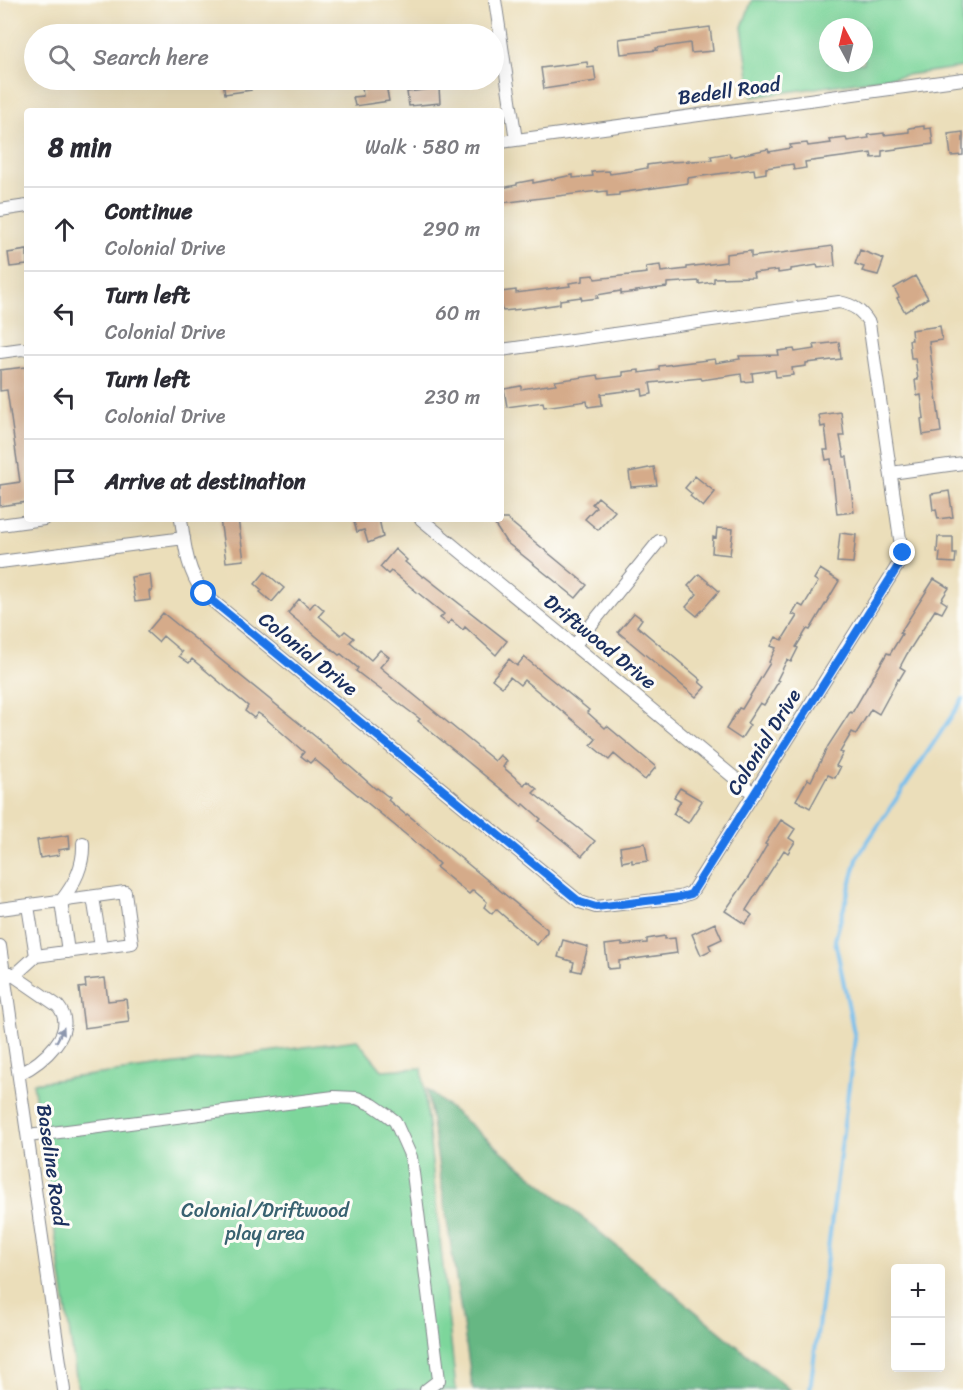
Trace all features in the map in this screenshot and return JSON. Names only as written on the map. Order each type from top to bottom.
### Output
[{"type":"street","points":[[495,0],[499,24]]},
{"type":"street","points":[[504,60],[516,140]]},
{"type":"street","name":"Bedell Road","points":[[504,142],[963,79]]},
{"type":"street","points":[[0,210],[24,206]]},
{"type":"street","name":"Colonial Drive","points":[[181,522],[188,567],[204,594],[571,895],[588,906],[596,907],[691,894],[901,560],[903,553],[869,323],[864,315],[848,304],[839,302],[504,350]]},
{"type":"street","points":[[0,352],[24,349]]},
{"type":"street","points":[[891,473],[963,464]]},
{"type":"street","points":[[0,525],[24,522]]},
{"type":"street","name":"Driftwood Drive","points":[[425,522],[754,794]]},
{"type":"street","points":[[0,562],[184,538]]},
{"type":"street","points":[[574,646],[659,541]]},
{"type":"street","points":[[68,952],[61,901],[77,878],[84,855],[83,843]]},
{"type":"street","points":[[0,909],[125,892],[130,923],[132,943],[36,956],[9,973],[58,1006],[63,1014],[65,1026],[60,1038],[43,1059],[19,1074]]},
{"type":"street","points":[[93,897],[101,947]]},
{"type":"street","points":[[28,906],[36,956]]},
{"type":"street","name":"Baseline Road","points":[[0,946],[9,973],[19,1074],[64,1390]]},
{"type":"street","points":[[28,1136],[334,1097],[357,1098],[373,1105],[395,1121],[411,1157],[440,1380],[426,1390]]},
{"type":"green space","points":[[752,0],[963,0],[963,67],[752,97],[742,27]]},
{"type":"green space","name":"Colonial/Driftwood play area","points":[[357,1040],[382,1070],[422,1068],[456,1390],[78,1390],[33,1083]]},
{"type":"green space","points":[[427,1089],[790,1390],[473,1390]]},
{"type":"building","points":[[710,27],[713,51],[691,53],[690,43],[621,54],[619,39]]},
{"type":"building","points":[[587,62],[588,68],[594,67],[596,81],[544,89],[541,68]]},
{"type":"building","points":[[224,90],[251,90],[225,94]]},
{"type":"building","points":[[362,90],[387,90],[389,101],[355,106],[353,97],[363,96]]},
{"type":"building","points":[[439,90],[440,103],[409,106],[407,92]]},
{"type":"building","points":[[924,126],[924,129],[931,128],[933,144],[882,151],[882,157],[872,158],[871,153],[805,162],[806,168],[794,170],[793,164],[766,168],[766,173],[755,175],[754,169],[688,178],[688,183],[619,193],[619,195],[607,196],[607,191],[598,191],[504,203],[504,187],[533,180],[533,183],[573,175],[573,178],[593,176],[592,172],[609,171],[610,174],[631,171],[647,168],[647,165],[669,162],[712,160],[711,156],[729,153],[730,157],[768,149],[769,152],[791,148],[790,145],[807,143],[808,146],[831,143],[830,140],[846,138],[847,141],[869,138],[868,135],[909,132],[909,128]]},
{"type":"building","points":[[963,132],[963,155],[951,156],[948,134]]},
{"type":"building","points":[[833,246],[835,266],[818,268],[817,265],[778,273],[778,270],[753,273],[754,277],[714,278],[714,282],[699,284],[699,281],[667,283],[667,287],[621,294],[621,291],[597,295],[598,298],[582,300],[581,297],[560,300],[560,304],[504,311],[504,292],[516,290],[516,293],[570,286],[569,283],[583,281],[583,276],[594,275],[595,279],[647,273],[646,267],[660,265],[661,272],[687,269],[687,267],[726,262],[726,254],[751,251],[751,257]]},
{"type":"building","points":[[24,250],[24,265],[10,267],[8,253]]},
{"type":"building","points":[[860,250],[884,259],[878,275],[862,271],[864,267],[855,264]]},
{"type":"building","points":[[915,276],[928,298],[905,312],[894,288]]},
{"type":"building","points":[[940,326],[942,340],[929,342],[941,432],[923,435],[921,419],[924,418],[921,395],[917,396],[915,380],[918,380],[915,358],[911,358],[909,340],[912,340],[911,330]]},
{"type":"building","points":[[839,342],[841,359],[806,363],[806,366],[792,368],[793,375],[776,377],[775,370],[752,373],[753,381],[742,382],[741,374],[702,380],[701,378],[650,383],[652,394],[643,396],[642,389],[601,394],[602,405],[588,407],[587,401],[544,407],[543,402],[507,407],[504,389],[556,384],[555,381],[598,375],[599,379],[623,376],[623,372],[639,370],[639,373],[659,370],[659,366],[715,359],[716,363],[740,359],[739,356],[779,355],[778,351],[794,349],[795,352],[815,349],[814,345]]},
{"type":"building","points":[[24,367],[24,502],[0,506],[0,485],[20,482],[7,390],[0,391],[0,370]]},
{"type":"building","points":[[841,412],[844,436],[840,436],[844,457],[847,457],[854,512],[837,514],[831,459],[826,460],[824,450],[828,450],[825,426],[821,427],[819,415]]},
{"type":"building","points":[[654,467],[657,485],[631,487],[629,472]]},
{"type":"building","points":[[695,476],[715,492],[703,507],[690,496],[692,494],[685,488]]},
{"type":"building","points":[[949,491],[953,517],[938,519],[936,509],[933,510],[931,494]]},
{"type":"building","points":[[598,497],[615,511],[598,530],[585,519],[596,507],[592,504]]},
{"type":"building","points":[[504,519],[507,519],[587,585],[576,598],[506,542],[493,522],[504,522]]},
{"type":"building","points":[[220,522],[238,522],[244,560],[226,562]]},
{"type":"building","points":[[354,522],[380,522],[383,537],[368,543],[364,530],[357,532]]},
{"type":"building","points":[[717,528],[733,529],[730,555],[712,553],[713,537],[716,538]]},
{"type":"building","points":[[840,533],[856,535],[853,563],[837,562]]},
{"type":"building","points":[[938,537],[953,537],[955,563],[939,562]]},
{"type":"building","points":[[395,549],[407,560],[405,562],[423,577],[507,641],[496,655],[465,627],[463,630],[451,620],[448,624],[440,618],[444,614],[391,571],[388,574],[380,567]]},
{"type":"building","points":[[820,569],[839,581],[810,630],[807,629],[796,647],[798,648],[791,662],[787,660],[777,680],[779,681],[764,705],[760,703],[747,723],[750,725],[741,739],[726,729],[739,708],[742,709],[770,663],[776,648],[771,646],[776,637],[782,640],[797,616],[792,614],[798,604],[803,607],[818,582],[814,579]]},
{"type":"building","points":[[265,572],[284,588],[272,602],[260,592],[262,590],[255,584]]},
{"type":"building","points":[[150,574],[152,591],[149,591],[150,600],[135,602],[131,577]]},
{"type":"building","points":[[699,574],[719,591],[697,616],[686,607],[697,594],[688,586]]},
{"type":"building","points":[[934,579],[949,588],[941,600],[947,604],[942,613],[935,610],[907,654],[900,667],[905,670],[879,714],[871,709],[856,734],[852,732],[840,752],[843,753],[836,766],[840,768],[835,778],[828,775],[810,808],[796,800],[808,779],[811,781],[828,746],[850,712],[852,713],[887,653],[890,654],[902,634],[900,633]]},
{"type":"building","points":[[299,599],[310,608],[315,602],[324,610],[319,616],[341,635],[345,631],[354,638],[350,642],[371,660],[380,650],[389,657],[380,667],[495,761],[500,755],[507,761],[503,767],[524,785],[527,781],[537,789],[533,793],[595,841],[582,856],[539,821],[541,819],[524,804],[522,806],[418,721],[420,719],[356,671],[358,668],[288,613]]},
{"type":"building","points":[[163,613],[547,929],[537,945],[496,909],[492,914],[484,907],[487,902],[473,890],[469,894],[436,867],[439,864],[427,852],[314,759],[310,763],[301,756],[304,752],[264,717],[258,713],[254,718],[245,711],[248,706],[192,659],[189,663],[179,656],[182,652],[163,636],[158,642],[147,632]]},
{"type":"building","points":[[634,613],[642,619],[637,626],[701,680],[699,682],[705,687],[696,697],[618,632]]},
{"type":"building","points":[[524,657],[589,710],[587,712],[605,728],[607,726],[656,767],[645,780],[614,754],[609,760],[591,745],[596,739],[524,680],[520,685],[510,677],[502,687],[492,679],[509,659],[517,666]]},
{"type":"building","points":[[680,788],[702,801],[688,823],[673,814],[681,801],[674,797]]},
{"type":"building","points":[[781,820],[795,829],[789,838],[795,842],[788,853],[784,850],[746,910],[752,915],[745,924],[725,911],[748,878],[767,845],[765,844]]},
{"type":"building","points":[[69,835],[70,848],[58,850],[59,855],[40,858],[37,840]]},
{"type":"building","points":[[645,843],[648,861],[622,862],[620,847]]},
{"type":"building","points":[[715,923],[722,939],[709,945],[711,950],[701,955],[692,934]]},
{"type":"building","points":[[665,936],[665,939],[675,938],[677,953],[619,961],[619,968],[608,969],[605,945],[647,943],[647,939]]},
{"type":"building","points":[[563,940],[588,947],[581,972],[572,970],[574,962],[558,957]]},
{"type":"building","points":[[105,978],[108,1001],[126,999],[129,1022],[84,1028],[79,988],[86,987],[85,980]]},
{"type":"waterway","points":[[810,1390],[855,1038],[835,940],[858,856],[963,699]]},
{"type":"route","points":[[204,594],[580,902],[596,907],[691,894],[900,563],[903,553]]}]
